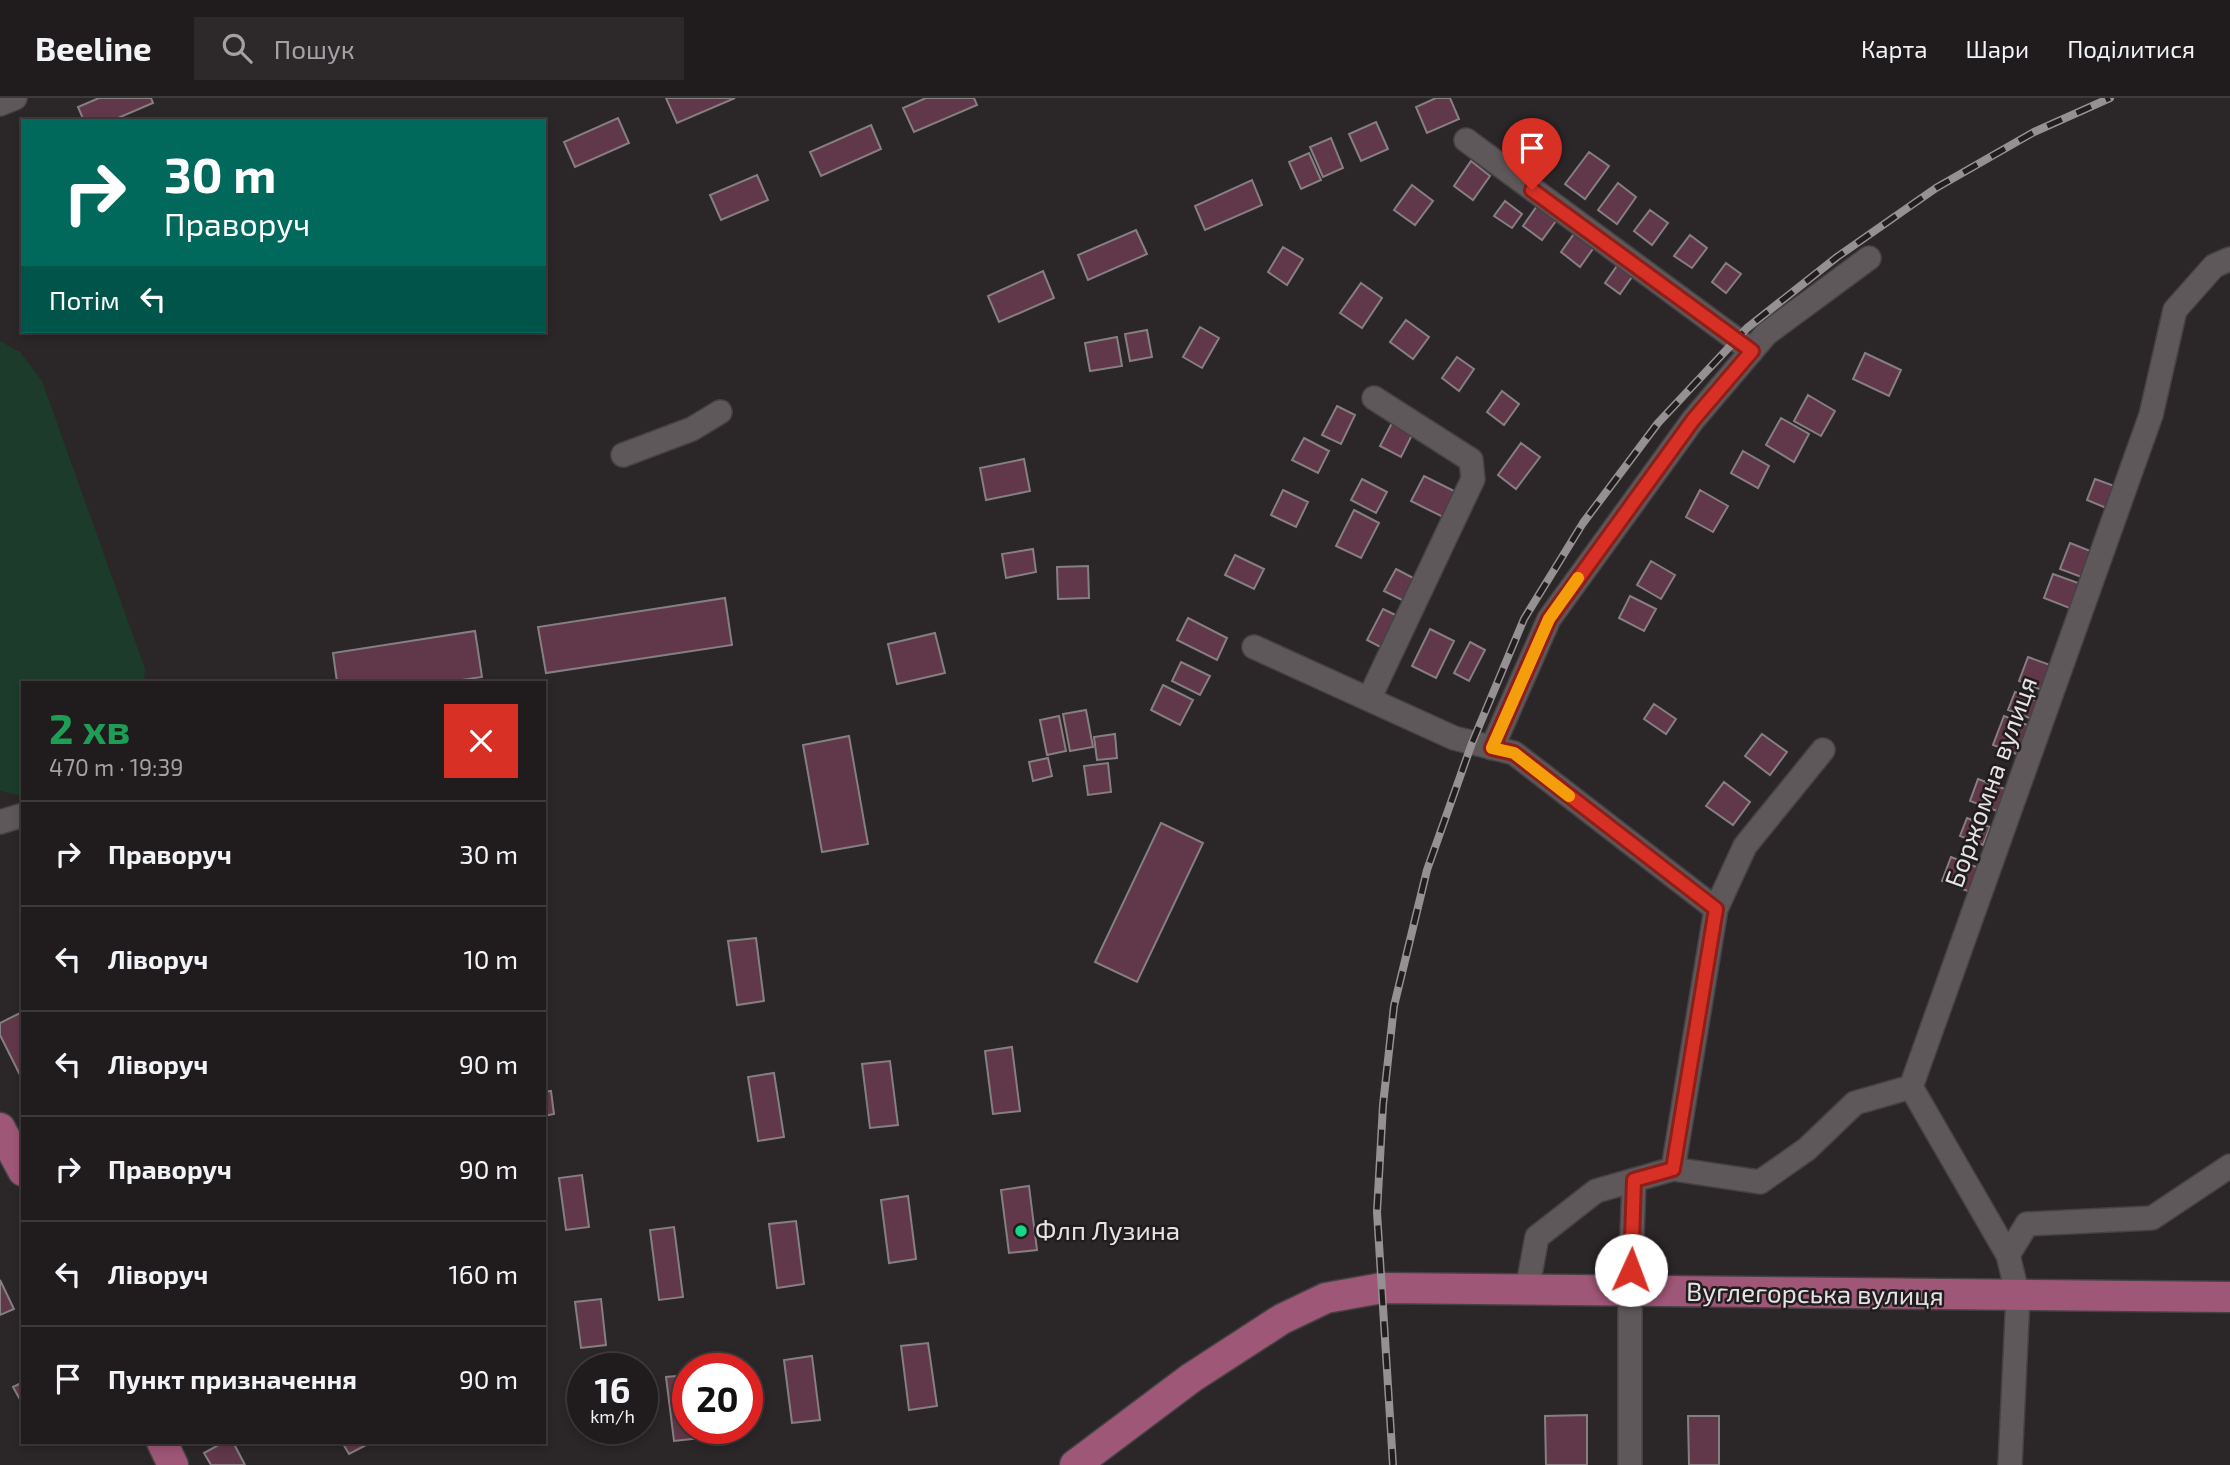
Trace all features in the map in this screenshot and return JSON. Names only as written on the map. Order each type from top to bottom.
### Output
[{"type":"main road","points":[[0,1128],[21,1167]]},
{"type":"main road","name":"Вуглегорська вулиця","points":[[1075,1465],[1191,1378],[1282,1319],[1326,1298],[1382,1288],[2230,1297]]},
{"type":"main road","points":[[163,1444],[173,1465]]},
{"type":"street","points":[[0,104],[15,98]]},
{"type":"street","points":[[1466,140],[1752,351]]},
{"type":"street","points":[[1492,748],[1549,619],[1693,420],[1766,334],[1869,258]]},
{"type":"street","name":"Боржомна вулиця","points":[[1911,1087],[2151,415],[2175,310],[2214,267],[2230,259]]},
{"type":"street","points":[[1369,699],[1473,479],[1471,460],[1374,398]]},
{"type":"street","points":[[623,455],[692,429],[720,412]]},
{"type":"street","points":[[1254,647],[1454,738],[1514,753],[1716,909]]},
{"type":"street","points":[[1673,1169],[1716,909],[1745,846],[1823,750]]},
{"type":"street","points":[[0,822],[21,816]]},
{"type":"street","points":[[1527,1290],[1537,1237],[1596,1191],[1673,1169],[1760,1182],[1807,1149],[1855,1104],[1911,1087],[2008,1255],[2018,1296],[2010,1465]]},
{"type":"street","points":[[2008,1255],[2027,1224],[2152,1218],[2229,1164]]},
{"type":"street","points":[[1630,1465],[1630,1292],[1634,1180]]},
{"type":"green space","points":[[0,341],[20,352],[42,381],[145,669],[144,681],[21,681],[21,796],[0,791]]},
{"type":"building","points":[[99,98],[151,98],[153,103],[116,119],[83,119],[78,107]]},
{"type":"building","points":[[666,98],[735,98],[677,123]]},
{"type":"building","points":[[926,98],[974,98],[977,105],[914,132],[903,108]]},
{"type":"building","points":[[1436,98],[1450,98],[1459,119],[1427,133],[1416,107]]},
{"type":"building","points":[[618,118],[629,143],[575,167],[564,142]]},
{"type":"building","points":[[1376,122],[1388,149],[1361,161],[1349,134]]},
{"type":"building","points":[[871,125],[881,149],[821,176],[810,152]]},
{"type":"building","points":[[1331,138],[1343,168],[1323,177],[1310,147]]},
{"type":"building","points":[[1589,152],[1609,166],[1585,199],[1565,184]]},
{"type":"building","points":[[1309,153],[1321,180],[1301,189],[1289,162]]},
{"type":"building","points":[[1471,161],[1490,176],[1473,200],[1454,186]]},
{"type":"building","points":[[757,175],[768,200],[721,220],[710,195]]},
{"type":"building","points":[[1252,180],[1262,205],[1205,230],[1195,206]]},
{"type":"building","points":[[1618,183],[1636,197],[1617,224],[1598,210]]},
{"type":"building","points":[[1412,185],[1433,201],[1415,225],[1394,210]]},
{"type":"building","points":[[1505,201],[1522,214],[1512,228],[1494,216]]},
{"type":"building","points":[[1537,206],[1556,221],[1542,240],[1523,226]]},
{"type":"building","points":[[1650,210],[1668,223],[1652,245],[1634,231]]},
{"type":"building","points":[[1136,230],[1147,254],[1088,280],[1078,255]]},
{"type":"building","points":[[1576,231],[1595,246],[1580,267],[1561,252]]},
{"type":"building","points":[[1690,235],[1707,248],[1692,268],[1674,256]]},
{"type":"building","points":[[1283,247],[1303,259],[1287,285],[1268,272]]},
{"type":"building","points":[[1619,263],[1634,274],[1620,294],[1605,283]]},
{"type":"building","points":[[1726,263],[1741,274],[1726,293],[1712,282]]},
{"type":"building","points":[[1043,271],[1054,298],[999,322],[988,296]]},
{"type":"building","points":[[1361,283],[1382,298],[1362,328],[1340,313]]},
{"type":"building","points":[[1406,320],[1429,337],[1413,359],[1390,342]]},
{"type":"building","points":[[1200,327],[1219,338],[1202,368],[1183,357]]},
{"type":"building","points":[[1147,330],[1152,357],[1130,361],[1125,334]]},
{"type":"building","points":[[1117,337],[1122,366],[1090,371],[1085,343]]},
{"type":"building","points":[[1865,353],[1901,370],[1889,396],[1853,379]]},
{"type":"building","points":[[1457,357],[1474,369],[1459,391],[1442,378]]},
{"type":"building","points":[[1502,391],[1519,404],[1504,425],[1487,412]]},
{"type":"building","points":[[1808,395],[1835,411],[1821,436],[1794,421]]},
{"type":"building","points":[[1337,406],[1355,415],[1341,444],[1322,435]]},
{"type":"building","points":[[1781,418],[1809,434],[1794,462],[1766,445]]},
{"type":"building","points":[[1393,421],[1414,431],[1401,457],[1380,446]]},
{"type":"building","points":[[1304,438],[1329,451],[1318,473],[1292,460]]},
{"type":"building","points":[[1521,443],[1540,457],[1516,489],[1498,475]]},
{"type":"building","points":[[1743,451],[1769,466],[1758,488],[1731,473]]},
{"type":"building","points":[[1024,459],[1030,491],[986,500],[980,468]]},
{"type":"building","points":[[1424,476],[1458,493],[1445,518],[1411,501]]},
{"type":"building","points":[[1362,479],[1387,492],[1376,513],[1351,500]]},
{"type":"building","points":[[2095,479],[2120,488],[2111,510],[2087,500]]},
{"type":"building","points":[[1283,490],[1308,502],[1296,527],[1271,515]]},
{"type":"building","points":[[1700,490],[1728,506],[1713,532],[1686,517]]},
{"type":"building","points":[[1354,510],[1379,523],[1361,558],[1336,546]]},
{"type":"building","points":[[2070,543],[2093,552],[2084,578],[2060,569]]},
{"type":"building","points":[[1033,549],[1036,572],[1006,578],[1002,554]]},
{"type":"building","points":[[1235,555],[1264,569],[1254,589],[1225,575]]},
{"type":"building","points":[[1651,561],[1675,575],[1661,599],[1637,585]]},
{"type":"building","points":[[1088,566],[1089,598],[1058,599],[1057,567]]},
{"type":"building","points":[[1396,569],[1421,582],[1410,604],[1384,591]]},
{"type":"building","points":[[2053,574],[2081,584],[2072,609],[2044,598]]},
{"type":"building","points":[[1630,596],[1656,609],[1644,631],[1619,618]]},
{"type":"building","points":[[725,598],[732,645],[546,673],[538,627]]},
{"type":"building","points":[[1383,609],[1404,619],[1388,651],[1367,640]]},
{"type":"building","points":[[1188,618],[1227,638],[1217,660],[1177,640]]},
{"type":"building","points":[[1430,629],[1454,641],[1436,678],[1412,666]]},
{"type":"building","points":[[475,631],[482,677],[455,681],[337,681],[333,653]]},
{"type":"building","points":[[935,633],[945,673],[897,684],[888,644]]},
{"type":"building","points":[[1470,642],[1485,650],[1469,681],[1454,673]]},
{"type":"building","points":[[2028,657],[2053,666],[2044,691],[2019,681]]},
{"type":"building","points":[[1181,662],[1210,676],[1200,695],[1172,681]]},
{"type":"building","points":[[1163,685],[1193,700],[1180,725],[1151,710]]},
{"type":"building","points":[[2015,692],[2038,701],[2032,719],[2008,710]]},
{"type":"building","points":[[1654,704],[1676,719],[1666,734],[1644,719]]},
{"type":"building","points":[[1086,710],[1093,747],[1070,751],[1063,714]]},
{"type":"building","points":[[1059,716],[1066,751],[1047,755],[1040,720]]},
{"type":"building","points":[[2004,716],[2030,726],[2019,755],[1993,745]]},
{"type":"building","points":[[1115,734],[1117,758],[1097,760],[1094,737]]},
{"type":"building","points":[[1762,734],[1787,752],[1770,775],[1745,756]]},
{"type":"building","points":[[849,736],[868,844],[822,852],[803,745]]},
{"type":"building","points":[[1048,758],[1052,776],[1033,781],[1029,762]]},
{"type":"building","points":[[1108,763],[1111,792],[1088,795],[1084,766]]},
{"type":"building","points":[[1978,779],[2005,789],[1997,811],[1970,801]]},
{"type":"building","points":[[1724,782],[1750,802],[1733,825],[1706,806]]},
{"type":"building","points":[[1967,818],[1990,827],[1983,845],[1960,836]]},
{"type":"building","points":[[1161,823],[1203,843],[1137,982],[1095,962]]},
{"type":"building","points":[[1951,857],[1979,868],[1970,892],[1942,881]]},
{"type":"building","points":[[756,938],[764,1001],[737,1005],[728,941]]},
{"type":"building","points":[[20,1013],[21,1015],[21,1077],[0,1035],[0,1023]]},
{"type":"building","points":[[1012,1047],[1020,1111],[993,1114],[985,1051]]},
{"type":"building","points":[[890,1061],[898,1125],[870,1128],[862,1064]]},
{"type":"building","points":[[774,1073],[784,1137],[758,1141],[748,1077]]},
{"type":"building","points":[[551,1091],[554,1114],[546,1116],[546,1092]]},
{"type":"building","points":[[582,1175],[589,1227],[566,1230],[559,1178]]},
{"type":"building","points":[[1029,1186],[1037,1250],[1009,1253],[1001,1190]]},
{"type":"building","points":[[908,1196],[916,1259],[889,1263],[881,1200]]},
{"type":"building","points":[[796,1221],[804,1284],[777,1288],[769,1224]]},
{"type":"building","points":[[674,1227],[683,1297],[659,1300],[650,1230]]},
{"type":"building","points":[[0,1280],[14,1309],[0,1315]]},
{"type":"building","points":[[601,1299],[606,1345],[581,1348],[575,1302]]},
{"type":"building","points":[[928,1343],[937,1406],[909,1410],[901,1346]]},
{"type":"building","points":[[812,1356],[820,1420],[792,1423],[784,1360]]},
{"type":"building","points":[[672,1376],[672,1425],[666,1377]]},
{"type":"building","points":[[21,1383],[21,1401],[13,1387]]},
{"type":"building","points":[[1587,1415],[1587,1465],[1546,1465],[1545,1416]]},
{"type":"building","points":[[1688,1416],[1719,1416],[1719,1465],[1689,1465]]},
{"type":"building","points":[[220,1444],[234,1444],[245,1465],[211,1465],[204,1453]]},
{"type":"building","points":[[343,1444],[368,1444],[349,1454]]},
{"type":"railway","points":[[1393,1465],[1377,1212],[1383,1105],[1394,1006],[1427,870],[1472,743],[1524,619],[1583,523],[1658,423],[1747,328],[1837,257],[1936,188],[2034,132],[2110,98]]},
{"type":"slow traffic","points":[[1569,796],[1514,753],[1492,748],[1549,619],[1578,578]]},
{"type":"place","name":"Флп Лузина","points":[[1021,1231]]},
{"type":"route","points":[[1532,190],[1752,351],[1693,420],[1549,619],[1492,748],[1514,753],[1716,909],[1673,1169],[1634,1180],[1631,1270]]}]
